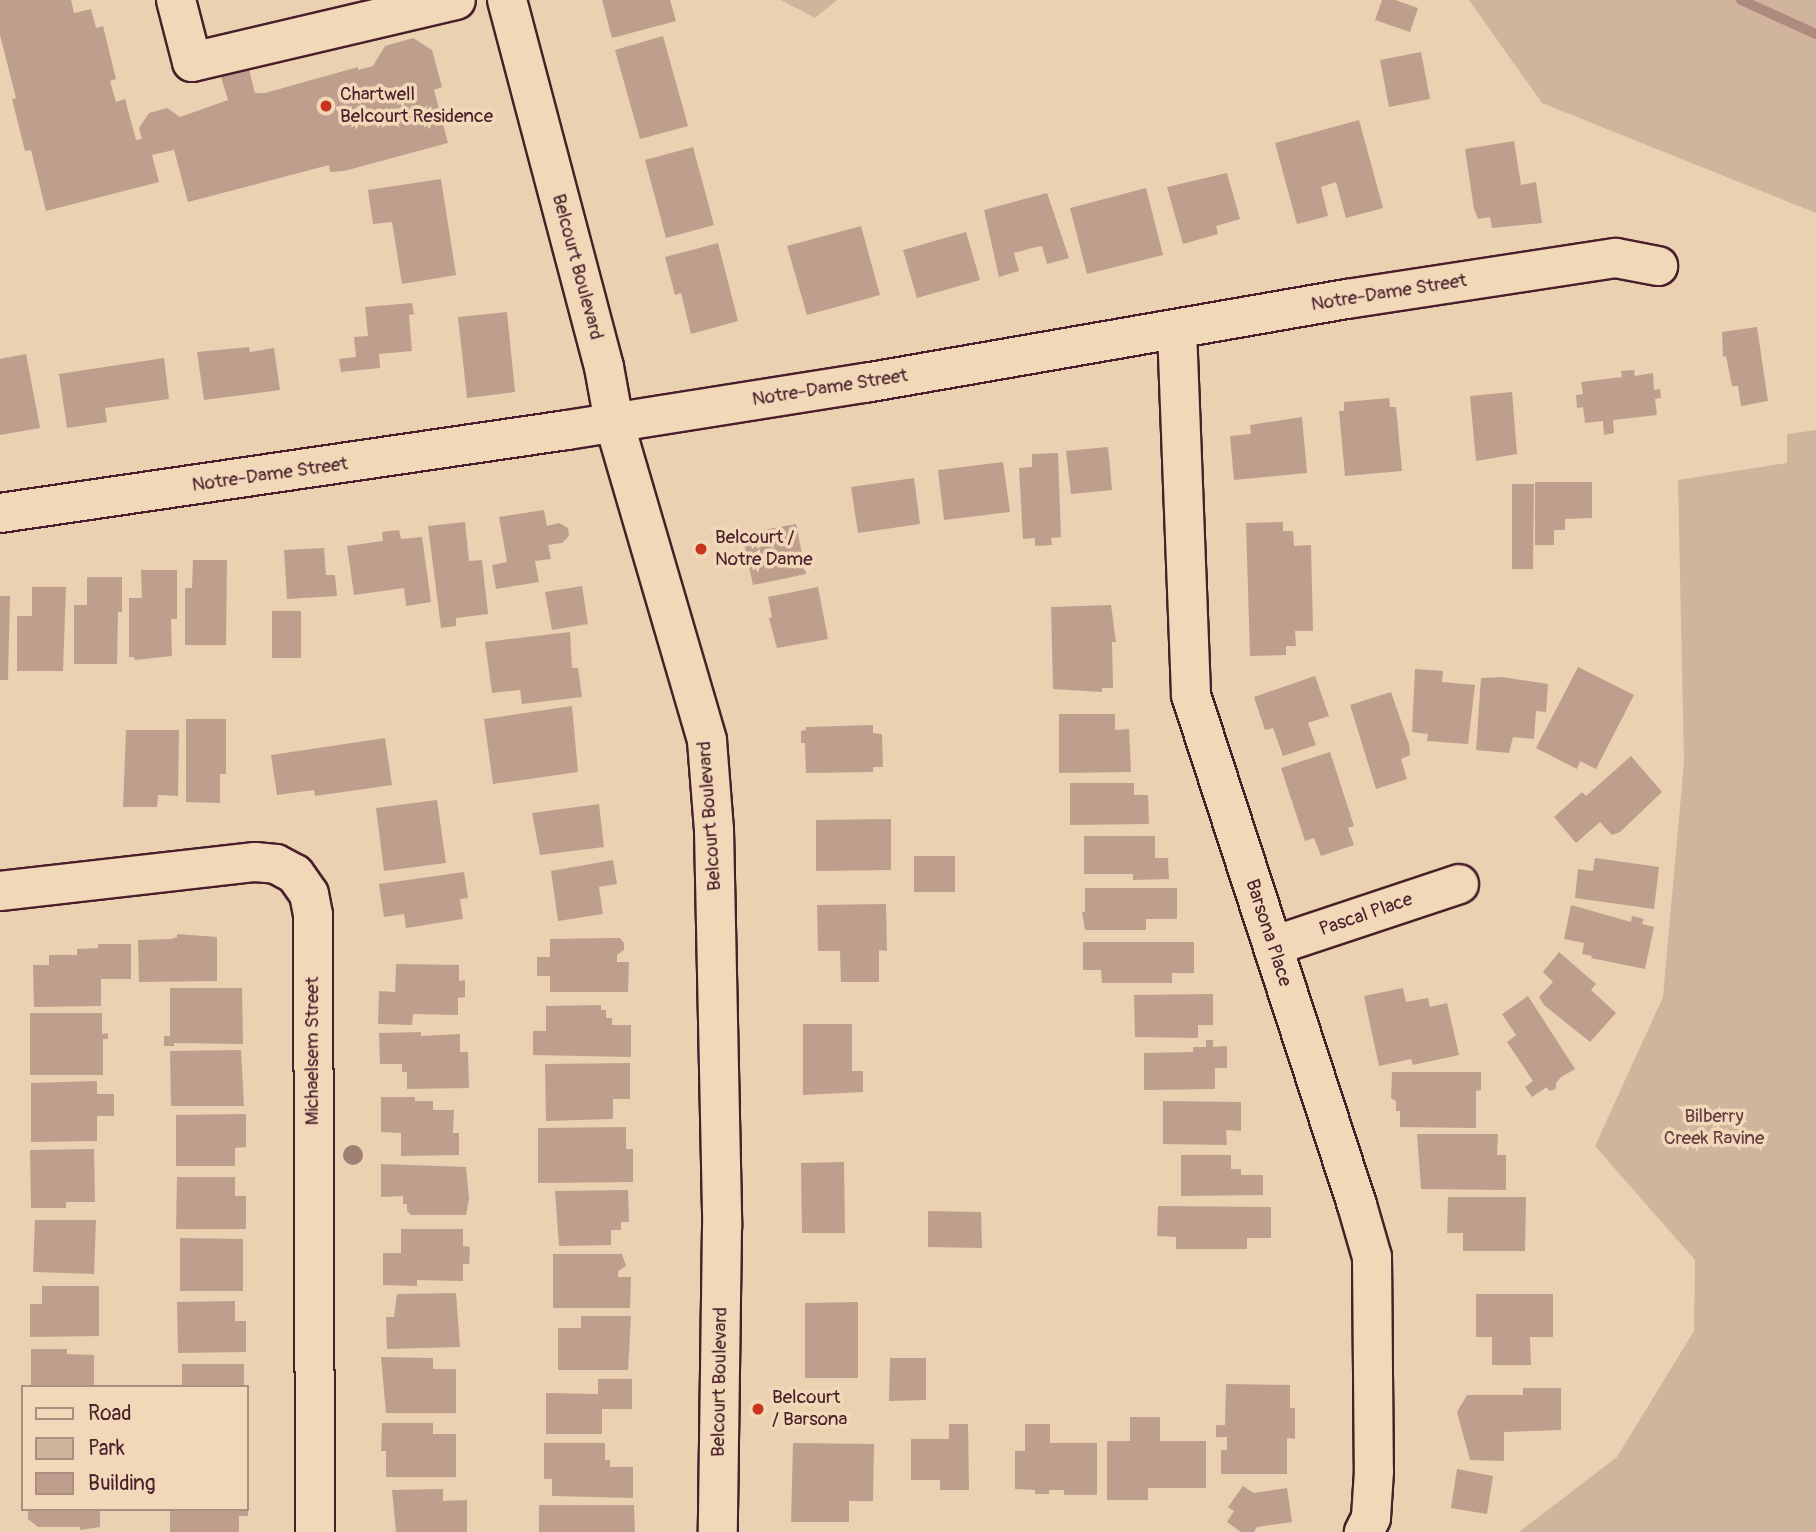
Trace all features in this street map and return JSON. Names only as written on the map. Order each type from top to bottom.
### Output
[{"type":"street","points":[[176,0],[192,62],[456,0]]},
{"type":"street","name":"Belcourt Boulevard","points":[[507,0],[606,376],[614,422],[707,741],[714,830],[722,1227],[718,1532]]},
{"type":"street","name":"Notre-Dame Street","points":[[0,513],[865,383],[1615,258],[1658,266]]},
{"type":"street","name":"Barsona Place","points":[[1177,329],[1191,695],[1372,1257],[1374,1471],[1371,1518],[1364,1532]]},
{"type":"street","name":"Michaelsem Street","points":[[0,891],[255,862],[276,864],[295,874],[309,894],[313,915],[316,1532]]},
{"type":"street","name":"Pascal Place","points":[[1273,946],[1459,884]]},
{"type":"green space","points":[[781,0],[837,0],[815,18]]},
{"type":"green space","points":[[1469,0],[1816,0],[1816,213],[1542,103]]},
{"type":"green space","name":"Bilberry Creek Ravine","points":[[1816,430],[1816,1532],[1519,1532],[1617,1457],[1694,1331],[1695,1260],[1595,1146],[1663,997],[1684,762],[1678,480],[1787,463],[1787,434]]},
{"type":"building","name":"Chartwell Belcourt Residence","points":[[0,0],[71,0],[74,13],[91,9],[96,28],[103,26],[116,79],[110,81],[116,102],[125,99],[136,140],[142,139],[139,128],[149,113],[167,108],[180,117],[228,100],[220,74],[248,66],[255,93],[265,93],[358,67],[358,70],[373,66],[385,46],[413,38],[432,50],[442,87],[434,90],[448,143],[344,171],[330,172],[329,165],[188,202],[174,150],[152,155],[159,182],[46,211],[31,150],[25,151],[12,99],[16,98],[0,35]]},
{"type":"building","points":[[602,0],[670,0],[676,21],[612,38]]},
{"type":"building","points":[[1382,0],[1395,0],[1418,8],[1410,32],[1375,20]]},
{"type":"building","points":[[663,36],[688,126],[640,139],[615,50]]},
{"type":"building","points":[[1421,52],[1430,99],[1389,107],[1380,60]]},
{"type":"building","points":[[1359,120],[1383,208],[1346,218],[1336,182],[1321,187],[1328,216],[1297,224],[1275,143]]},
{"type":"building","points":[[1514,141],[1521,185],[1536,182],[1542,223],[1492,228],[1490,217],[1478,219],[1474,209],[1465,149]]},
{"type":"building","points":[[693,147],[714,225],[666,238],[645,160]]},
{"type":"building","points":[[1227,173],[1240,219],[1216,226],[1218,234],[1183,244],[1167,187]]},
{"type":"building","points":[[441,179],[456,275],[402,284],[392,222],[373,224],[368,190]]},
{"type":"building","points":[[1146,188],[1163,255],[1087,274],[1070,208]]},
{"type":"building","points":[[1047,193],[1069,258],[1047,264],[1042,246],[1032,248],[1014,253],[1019,271],[999,277],[984,210]]},
{"type":"building","points":[[861,226],[880,295],[807,315],[787,246]]},
{"type":"building","points":[[966,232],[980,280],[917,298],[903,250]]},
{"type":"building","points":[[718,243],[738,321],[691,334],[681,293],[675,295],[665,257]]},
{"type":"building","points":[[412,303],[414,314],[409,315],[412,351],[379,354],[380,368],[341,372],[339,359],[356,357],[354,337],[368,336],[365,307]]},
{"type":"building","points":[[507,312],[515,392],[467,398],[458,317]]},
{"type":"building","points":[[1757,327],[1768,401],[1741,406],[1738,386],[1732,386],[1726,356],[1723,357],[1722,332]]},
{"type":"building","points":[[249,347],[250,352],[274,348],[280,390],[204,400],[197,352]]},
{"type":"building","points":[[26,354],[40,428],[0,435],[0,359]]},
{"type":"building","points":[[164,358],[169,399],[105,408],[107,422],[67,428],[59,374]]},
{"type":"building","points":[[1634,370],[1635,376],[1653,373],[1654,390],[1660,389],[1661,398],[1655,399],[1657,415],[1613,420],[1614,433],[1604,435],[1603,421],[1585,423],[1583,407],[1577,408],[1576,395],[1583,394],[1581,382],[1622,377],[1621,371]]},
{"type":"building","points":[[1512,392],[1517,454],[1476,461],[1470,396]]},
{"type":"building","points":[[1389,398],[1390,407],[1396,407],[1402,471],[1345,476],[1339,411],[1344,411],[1344,402]]},
{"type":"building","points":[[1302,417],[1307,473],[1234,480],[1230,436],[1251,434],[1250,425]]},
{"type":"building","points":[[1108,447],[1112,490],[1071,494],[1066,451]]},
{"type":"building","points":[[1058,453],[1061,537],[1051,538],[1052,545],[1035,546],[1035,538],[1023,539],[1019,468],[1032,467],[1032,454]]},
{"type":"building","points":[[1003,462],[1010,512],[944,520],[938,470]]},
{"type":"building","points":[[914,478],[920,524],[858,533],[851,487]]},
{"type":"building","points":[[1535,482],[1592,482],[1592,518],[1565,519],[1565,530],[1554,530],[1554,545],[1535,545]]},
{"type":"building","points":[[1512,484],[1534,484],[1533,569],[1512,569]]},
{"type":"building","points":[[544,510],[547,526],[559,523],[568,528],[569,536],[562,543],[548,545],[551,559],[535,561],[539,582],[496,589],[492,565],[507,562],[499,517]]},
{"type":"building","points":[[465,522],[469,561],[482,560],[488,614],[456,618],[456,626],[441,628],[428,526]]},
{"type":"building","points":[[1283,522],[1283,531],[1293,531],[1294,546],[1311,545],[1313,631],[1295,631],[1296,646],[1286,646],[1286,655],[1250,656],[1246,523]]},
{"type":"building","points":[[796,524],[806,574],[753,585],[742,534]]},
{"type":"building","points":[[399,530],[401,539],[422,537],[431,602],[406,606],[404,588],[354,595],[347,546],[383,541],[382,532]]},
{"type":"building","points":[[324,548],[326,575],[335,575],[337,596],[287,599],[284,550]]},
{"type":"building","points":[[193,560],[227,560],[226,645],[185,645],[185,588],[192,588]]},
{"type":"building","points":[[141,570],[177,570],[177,619],[171,619],[172,656],[135,660],[134,657],[129,657],[129,598],[142,598]]},
{"type":"building","points":[[87,577],[122,577],[117,664],[74,664],[74,605],[87,605]]},
{"type":"building","points":[[582,586],[588,624],[552,630],[545,592]]},
{"type":"building","points":[[32,587],[66,587],[63,671],[17,671],[17,616],[32,616]]},
{"type":"building","points":[[818,587],[828,639],[777,648],[769,618],[772,617],[768,597]]},
{"type":"building","points":[[0,596],[10,596],[8,680],[0,680]]},
{"type":"building","points":[[1111,605],[1116,642],[1112,642],[1113,688],[1102,688],[1102,692],[1053,689],[1051,607]]},
{"type":"building","points":[[272,611],[301,611],[301,658],[272,658]]},
{"type":"building","points":[[570,632],[572,668],[578,668],[582,697],[522,704],[520,690],[492,693],[485,642]]},
{"type":"building","points":[[1578,667],[1634,695],[1596,769],[1580,761],[1577,769],[1536,748]]},
{"type":"building","points":[[1415,669],[1443,671],[1442,682],[1475,685],[1468,744],[1427,741],[1428,734],[1412,732]]},
{"type":"building","points":[[1315,676],[1329,716],[1308,723],[1316,745],[1283,756],[1273,728],[1265,730],[1254,697]]},
{"type":"building","points":[[1502,677],[1548,684],[1546,712],[1536,711],[1534,739],[1513,737],[1509,753],[1476,750],[1481,678]]},
{"type":"building","points":[[1391,692],[1409,744],[1410,755],[1401,759],[1407,779],[1376,789],[1350,705]]},
{"type":"building","points":[[572,706],[578,772],[493,784],[484,719]]},
{"type":"building","points":[[1059,714],[1115,714],[1115,730],[1129,729],[1131,772],[1059,773]]},
{"type":"building","points":[[186,719],[226,719],[226,774],[220,774],[220,803],[186,802]]},
{"type":"building","points":[[873,725],[873,733],[882,734],[883,767],[873,767],[873,772],[806,773],[805,743],[801,743],[801,731],[806,730],[806,727]]},
{"type":"building","points":[[126,730],[179,730],[178,796],[158,795],[157,807],[123,807]]},
{"type":"building","points":[[385,738],[392,785],[315,796],[314,790],[277,795],[271,755]]},
{"type":"building","points":[[1330,752],[1354,826],[1348,828],[1354,845],[1321,856],[1314,838],[1305,841],[1281,768]]},
{"type":"building","points":[[1631,756],[1662,792],[1620,832],[1612,835],[1600,822],[1576,843],[1554,817],[1582,792],[1586,796]]},
{"type":"building","points":[[1070,783],[1134,783],[1134,795],[1148,795],[1149,824],[1070,825]]},
{"type":"building","points":[[437,800],[446,863],[384,871],[376,808]]},
{"type":"building","points":[[599,804],[604,847],[540,855],[532,813]]},
{"type":"building","points":[[891,819],[891,870],[816,871],[816,820]]},
{"type":"building","points":[[1084,836],[1155,836],[1155,858],[1168,858],[1169,879],[1133,880],[1133,874],[1084,874]]},
{"type":"building","points":[[914,856],[955,856],[955,892],[914,892]]},
{"type":"building","points":[[1595,858],[1659,867],[1654,909],[1575,898],[1578,869],[1593,871]]},
{"type":"building","points":[[613,860],[617,884],[599,887],[603,914],[558,921],[551,871]]},
{"type":"building","points":[[464,872],[468,898],[460,899],[463,919],[406,928],[404,914],[384,917],[379,884]]},
{"type":"building","points":[[1085,888],[1177,888],[1177,919],[1146,919],[1146,930],[1085,930],[1082,912],[1085,912]]},
{"type":"building","points":[[886,904],[887,951],[879,950],[879,982],[841,982],[840,951],[818,951],[817,905]]},
{"type":"building","points":[[1571,905],[1631,922],[1632,916],[1644,919],[1642,924],[1654,927],[1645,969],[1591,958],[1592,956],[1582,954],[1584,943],[1564,939]]},
{"type":"building","points":[[177,934],[217,937],[217,981],[139,982],[138,940],[171,939],[177,937]]},
{"type":"building","points":[[620,938],[624,943],[624,950],[617,955],[617,962],[629,962],[628,992],[550,992],[550,976],[537,976],[537,957],[550,957],[550,939]]},
{"type":"building","points":[[1083,942],[1194,942],[1194,973],[1172,973],[1172,983],[1102,983],[1101,970],[1083,970]]},
{"type":"building","points":[[98,944],[131,944],[131,979],[101,979],[101,1006],[34,1007],[33,965],[49,965],[49,955],[77,955],[77,949],[98,948]]},
{"type":"building","points":[[1559,952],[1596,984],[1591,990],[1616,1013],[1590,1042],[1544,1005],[1539,997],[1553,982],[1543,972]]},
{"type":"building","points":[[396,964],[459,965],[459,981],[465,980],[465,997],[458,998],[458,1015],[413,1014],[412,1025],[378,1024],[379,991],[395,992]]},
{"type":"building","points":[[170,988],[242,988],[243,1044],[174,1043],[174,1046],[164,1046],[164,1036],[170,1036]]},
{"type":"building","points":[[1403,988],[1406,1002],[1428,998],[1430,1007],[1447,1003],[1459,1055],[1413,1065],[1411,1059],[1379,1066],[1364,996]]},
{"type":"building","points":[[1213,994],[1213,1025],[1198,1025],[1198,1038],[1135,1037],[1134,995]]},
{"type":"building","points":[[1528,996],[1575,1069],[1561,1077],[1556,1083],[1556,1089],[1549,1091],[1547,1087],[1532,1097],[1525,1087],[1533,1081],[1507,1042],[1516,1035],[1502,1014]]},
{"type":"building","points":[[601,1005],[601,1010],[606,1010],[606,1018],[612,1018],[612,1025],[631,1025],[631,1057],[533,1055],[533,1031],[546,1031],[546,1006]]},
{"type":"building","points":[[30,1013],[102,1013],[102,1034],[108,1033],[108,1039],[103,1039],[103,1075],[30,1075]]},
{"type":"building","points":[[803,1024],[852,1024],[852,1071],[863,1071],[863,1092],[803,1095]]},
{"type":"building","points":[[421,1032],[421,1036],[460,1034],[460,1052],[468,1052],[469,1088],[407,1089],[407,1072],[402,1072],[402,1064],[380,1064],[379,1033]]},
{"type":"building","points":[[1206,1040],[1213,1040],[1213,1047],[1227,1046],[1227,1068],[1215,1068],[1215,1089],[1144,1090],[1144,1053],[1193,1052],[1193,1047],[1206,1047]]},
{"type":"building","points":[[241,1050],[244,1106],[171,1106],[170,1051]]},
{"type":"building","points":[[630,1063],[630,1099],[613,1099],[613,1119],[546,1121],[545,1064]]},
{"type":"building","points":[[1392,1072],[1481,1072],[1481,1090],[1476,1091],[1476,1128],[1400,1127],[1400,1111],[1396,1111],[1396,1101],[1391,1098]]},
{"type":"building","points":[[97,1081],[97,1094],[114,1094],[114,1116],[97,1116],[97,1141],[31,1142],[31,1083]]},
{"type":"building","points":[[381,1097],[415,1097],[415,1101],[433,1101],[433,1110],[454,1110],[453,1133],[459,1133],[459,1155],[401,1156],[401,1133],[381,1132]]},
{"type":"building","points":[[1163,1101],[1241,1102],[1241,1131],[1226,1130],[1227,1145],[1163,1144]]},
{"type":"building","points":[[246,1114],[246,1147],[235,1148],[235,1166],[176,1166],[176,1115]]},
{"type":"building","points":[[626,1127],[626,1149],[633,1149],[633,1182],[538,1183],[538,1128]]},
{"type":"building","points":[[1417,1134],[1498,1134],[1497,1155],[1506,1155],[1506,1190],[1421,1189]]},
{"type":"building","points":[[94,1149],[95,1202],[66,1202],[66,1208],[31,1208],[30,1150]]},
{"type":"building","points":[[1181,1155],[1231,1155],[1231,1169],[1241,1169],[1241,1175],[1263,1175],[1263,1195],[1181,1196]]},
{"type":"building","points":[[844,1162],[845,1233],[802,1233],[801,1163]]},
{"type":"building","points":[[381,1164],[466,1167],[469,1199],[466,1215],[411,1215],[407,1211],[407,1204],[403,1204],[403,1196],[381,1197]]},
{"type":"building","points":[[177,1177],[235,1177],[235,1196],[246,1196],[246,1229],[176,1229]]},
{"type":"building","points":[[628,1190],[629,1222],[621,1222],[621,1230],[611,1230],[611,1245],[559,1246],[555,1191]]},
{"type":"building","points":[[1448,1197],[1526,1197],[1525,1251],[1463,1251],[1463,1233],[1447,1233]]},
{"type":"building","points":[[1158,1206],[1271,1207],[1271,1238],[1247,1238],[1247,1249],[1176,1249],[1176,1237],[1157,1236]]},
{"type":"building","points":[[928,1211],[981,1212],[982,1248],[928,1247]]},
{"type":"building","points":[[35,1220],[96,1220],[94,1274],[33,1272]]},
{"type":"building","points":[[401,1229],[463,1229],[463,1246],[470,1247],[469,1264],[463,1264],[463,1281],[417,1280],[417,1286],[383,1285],[383,1253],[401,1253]]},
{"type":"building","points":[[180,1238],[243,1239],[243,1291],[180,1291]]},
{"type":"building","points":[[553,1254],[622,1254],[626,1266],[618,1271],[618,1277],[631,1277],[630,1308],[553,1308]]},
{"type":"building","points":[[42,1286],[99,1286],[99,1336],[30,1337],[30,1304],[42,1304]]},
{"type":"building","points":[[456,1293],[460,1347],[387,1349],[386,1317],[394,1317],[397,1294]]},
{"type":"building","points":[[1476,1294],[1553,1294],[1553,1337],[1530,1337],[1531,1365],[1492,1365],[1492,1337],[1476,1337]]},
{"type":"building","points":[[235,1301],[235,1321],[246,1321],[246,1352],[178,1353],[177,1302]]},
{"type":"building","points":[[858,1302],[858,1378],[805,1378],[805,1303]]},
{"type":"building","points":[[581,1316],[631,1316],[628,1370],[558,1370],[558,1328],[581,1328]]},
{"type":"building","points":[[31,1349],[67,1349],[67,1354],[94,1355],[94,1385],[31,1385]]},
{"type":"building","points":[[381,1357],[433,1358],[433,1369],[456,1369],[456,1413],[386,1413]]},
{"type":"building","points":[[890,1358],[926,1358],[926,1400],[889,1401]]},
{"type":"building","points":[[182,1364],[244,1364],[244,1385],[182,1385]]},
{"type":"building","points":[[598,1379],[632,1379],[632,1409],[602,1409],[602,1434],[546,1434],[546,1393],[598,1394]]},
{"type":"building","points":[[1226,1384],[1290,1385],[1290,1408],[1295,1408],[1295,1439],[1287,1438],[1287,1474],[1221,1474],[1221,1450],[1227,1450],[1227,1437],[1216,1437],[1216,1425],[1225,1425]]},
{"type":"building","points":[[1523,1388],[1561,1388],[1561,1430],[1504,1432],[1504,1461],[1470,1460],[1457,1412],[1467,1395],[1523,1395]]},
{"type":"building","points":[[1130,1417],[1160,1417],[1160,1441],[1206,1441],[1206,1488],[1148,1488],[1148,1500],[1107,1500],[1107,1441],[1130,1441]]},
{"type":"building","points":[[382,1423],[433,1423],[433,1434],[456,1434],[456,1477],[386,1477],[386,1451],[381,1451]]},
{"type":"building","points":[[949,1424],[968,1424],[969,1490],[940,1490],[940,1480],[911,1480],[911,1439],[949,1439]]},
{"type":"building","points":[[1025,1424],[1050,1424],[1050,1443],[1097,1443],[1097,1495],[1064,1495],[1064,1490],[1035,1494],[1035,1490],[1015,1489],[1015,1451],[1025,1451]]},
{"type":"building","points":[[544,1443],[605,1443],[605,1460],[610,1460],[610,1467],[633,1467],[633,1498],[552,1496],[552,1479],[544,1479]]},
{"type":"building","points":[[793,1443],[874,1444],[873,1501],[849,1501],[849,1522],[791,1522]]},
{"type":"building","points":[[1457,1469],[1493,1476],[1487,1514],[1451,1508]]},
{"type":"building","points":[[1243,1486],[1254,1493],[1287,1488],[1292,1522],[1257,1527],[1254,1532],[1241,1532],[1227,1522],[1234,1511],[1228,1507]]},
{"type":"building","points":[[443,1489],[443,1501],[467,1500],[467,1532],[396,1532],[392,1490]]},
{"type":"building","points":[[539,1505],[634,1505],[635,1532],[539,1532]]},
{"type":"building","points":[[28,1511],[100,1511],[100,1527],[80,1530],[80,1527],[38,1527],[28,1519]]},
{"type":"building","points":[[170,1511],[248,1511],[248,1516],[239,1516],[239,1532],[170,1532]]},
{"type":"waterway","points":[[1741,0],[1816,34]]},
{"type":"place","name":"Chartwell Belcourt Residence","points":[[326,106]]},
{"type":"place","name":"Belcourt / Notre Dame","points":[[701,549]]},
{"type":"place","name":"Belcourt / Barsona","points":[[758,1409]]}]
